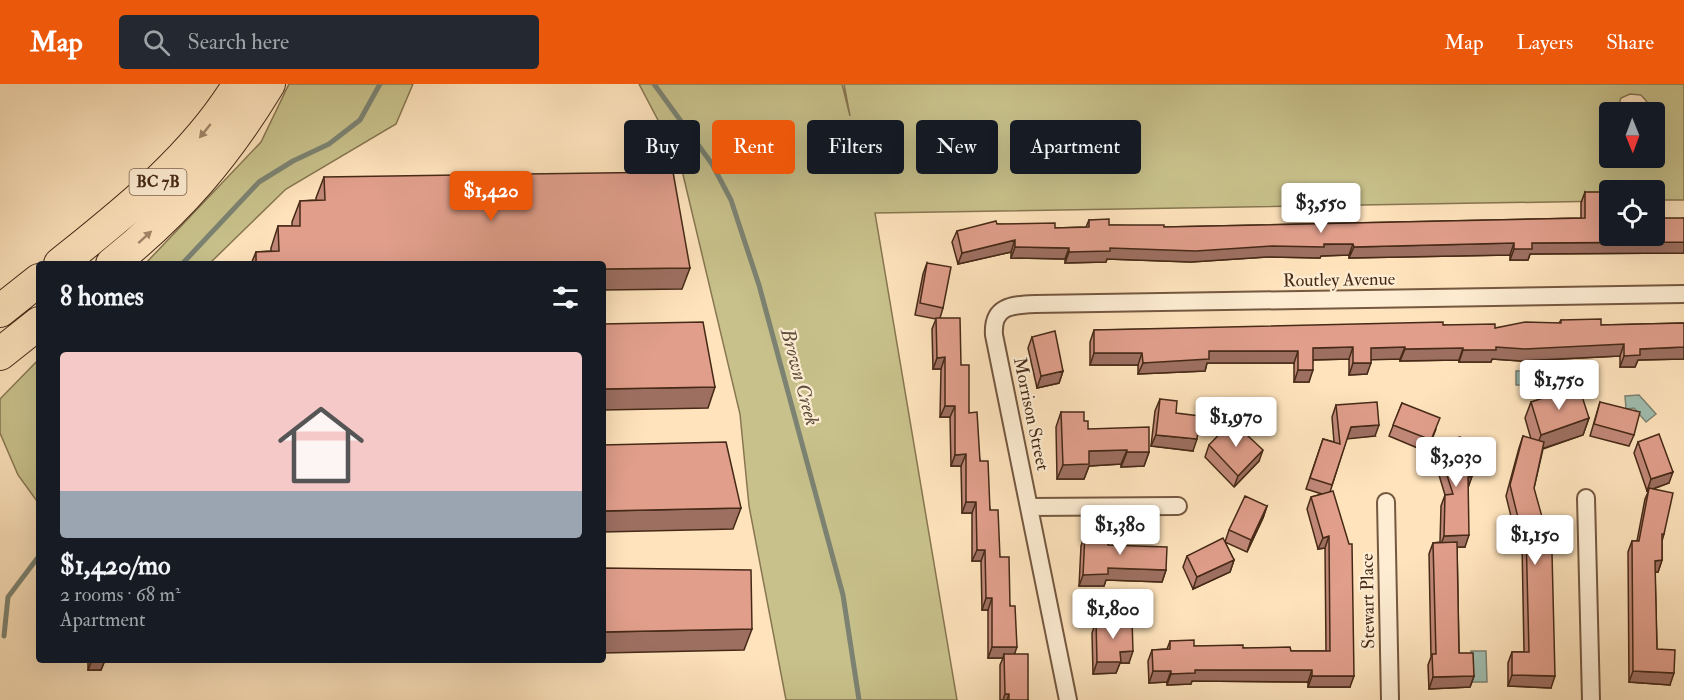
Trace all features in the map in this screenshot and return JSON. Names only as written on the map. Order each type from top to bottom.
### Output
[{"type":"highway","name":"BC 7B","points":[[64,261],[154,186],[195,143],[239,84]]},
{"type":"highway","name":"BC 7B","points":[[116,261],[147,236],[214,166],[269,84]]},
{"type":"highway","points":[[0,311],[36,282]]},
{"type":"highway","points":[[0,354],[36,325]]},
{"type":"street","name":"Routley Avenue","points":[[997,312],[1010,306],[1035,304],[1684,294]]},
{"type":"street","name":"Morrison Street","points":[[997,312],[994,335],[1031,507],[1068,700]]},
{"type":"street","points":[[1586,498],[1591,700]]},
{"type":"street","name":"Stewart Place","points":[[1386,502],[1390,700]]},
{"type":"street","points":[[1031,507],[1178,507]]},
{"type":"shaded area","points":[[289,84],[413,84],[396,124],[286,189],[212,261],[148,261],[261,142]]},
{"type":"shaded area","points":[[639,84],[842,84],[850,116],[844,84],[1684,84],[1684,200],[1665,200],[1665,180],[1599,180],[1599,201],[875,213],[957,700],[786,700],[749,506],[740,414],[683,174],[700,174],[700,120],[658,120]]},
{"type":"shaded area","points":[[36,362],[36,500],[18,475],[0,433],[0,399]]},
{"type":"shaded area","points":[[1543,370],[1544,385],[1516,385],[1516,371]]},
{"type":"shaded area","points":[[1639,395],[1656,414],[1646,422],[1634,408],[1626,409],[1625,396]]},
{"type":"shaded area","points":[[1471,651],[1486,651],[1487,682],[1472,682]]},
{"type":"building","points":[[673,174],[690,268],[606,269],[606,261],[256,261],[256,252],[279,251],[278,226],[300,226],[300,201],[325,200],[324,177]]},
{"type":"building","points":[[1585,192],[1599,192],[1599,243],[1532,243],[1532,249],[1514,249],[1514,243],[1354,247],[1353,244],[1324,244],[1324,247],[1272,246],[1196,251],[1110,248],[1110,251],[1069,252],[1069,248],[1015,247],[1015,240],[962,253],[957,231],[996,221],[997,224],[1055,223],[1055,228],[1089,227],[1089,220],[1109,219],[1109,225],[1164,225],[1164,227],[1585,218]]},
{"type":"building","points":[[1665,218],[1684,218],[1684,242],[1665,242]]},
{"type":"building","points":[[927,263],[951,267],[943,308],[920,303]]},
{"type":"building","points":[[936,318],[960,318],[961,365],[969,365],[969,413],[977,412],[980,461],[988,461],[990,510],[998,510],[1000,557],[1009,557],[1010,606],[1015,606],[1017,647],[992,647],[992,598],[986,598],[985,550],[977,550],[976,502],[966,502],[966,454],[955,455],[955,406],[945,406],[945,357],[937,358]]},
{"type":"building","points":[[1601,319],[1601,325],[1684,323],[1684,347],[1640,349],[1640,355],[1624,356],[1624,344],[1525,349],[1496,347],[1496,350],[1371,348],[1371,363],[1353,363],[1353,347],[1313,348],[1313,370],[1298,370],[1298,351],[1209,351],[1209,359],[1143,363],[1142,353],[1094,353],[1094,330],[1443,322],[1443,325],[1495,324],[1495,328],[1525,322],[1561,323],[1561,320]]},
{"type":"building","points":[[703,322],[715,387],[606,389],[606,324]]},
{"type":"building","points":[[1055,331],[1063,371],[1041,376],[1032,337]]},
{"type":"building","points":[[1580,390],[1589,418],[1541,435],[1531,402],[1558,393],[1560,397]]},
{"type":"building","points":[[1160,399],[1177,401],[1176,413],[1200,416],[1197,439],[1156,435]]},
{"type":"building","points":[[1377,402],[1379,425],[1351,427],[1332,485],[1310,478],[1323,439],[1340,444],[1336,405]]},
{"type":"building","points":[[1600,402],[1640,412],[1634,435],[1594,424]]},
{"type":"building","points":[[1402,403],[1440,418],[1431,440],[1393,425]]},
{"type":"building","points":[[1061,412],[1084,412],[1084,421],[1088,421],[1088,429],[1149,427],[1149,452],[1089,451],[1089,464],[1063,465]]},
{"type":"building","points":[[1232,421],[1263,450],[1238,476],[1209,445]]},
{"type":"building","points":[[1659,434],[1673,472],[1651,479],[1638,442]]},
{"type":"building","points":[[1523,436],[1544,442],[1534,488],[1552,553],[1555,676],[1512,675],[1512,652],[1529,652],[1526,533],[1522,534],[1510,485]]},
{"type":"building","points":[[1460,437],[1472,476],[1468,477],[1469,535],[1444,536],[1445,495],[1453,494],[1437,444]]},
{"type":"building","points":[[726,442],[741,508],[606,511],[606,445]]},
{"type":"building","points":[[1649,488],[1673,493],[1664,534],[1662,534],[1662,560],[1655,561],[1657,649],[1675,650],[1674,673],[1633,671],[1632,541],[1639,541]]},
{"type":"building","points":[[1333,491],[1349,544],[1352,544],[1354,676],[1312,676],[1312,670],[1195,670],[1195,673],[1171,674],[1171,671],[1153,671],[1152,650],[1170,649],[1170,641],[1194,640],[1194,646],[1243,645],[1243,648],[1290,647],[1291,651],[1330,651],[1329,536],[1323,538],[1311,497]]},
{"type":"building","points":[[1245,496],[1267,506],[1251,540],[1229,530]]},
{"type":"building","points":[[1085,534],[1108,534],[1108,545],[1167,547],[1166,570],[1108,568],[1108,574],[1083,575]]},
{"type":"building","points":[[1223,538],[1234,560],[1197,577],[1187,556]]},
{"type":"building","points":[[1457,542],[1459,653],[1473,653],[1474,676],[1433,677],[1432,654],[1436,654],[1433,543]]},
{"type":"building","points":[[606,568],[751,570],[752,629],[606,632]]},
{"type":"building","points":[[1132,620],[1133,651],[1120,652],[1121,662],[1097,662],[1096,621]]},
{"type":"building","points":[[1004,654],[1028,654],[1028,700],[1009,700],[1009,694],[1005,694]]},
{"type":"waterway","points":[[185,261],[259,182],[293,161],[329,144],[360,120],[380,84]]},
{"type":"waterway","name":"Brown Creek","points":[[654,84],[712,164],[731,200],[759,285],[843,595],[859,700]]},
{"type":"waterway","points":[[4,636],[8,597],[36,560]]}]
